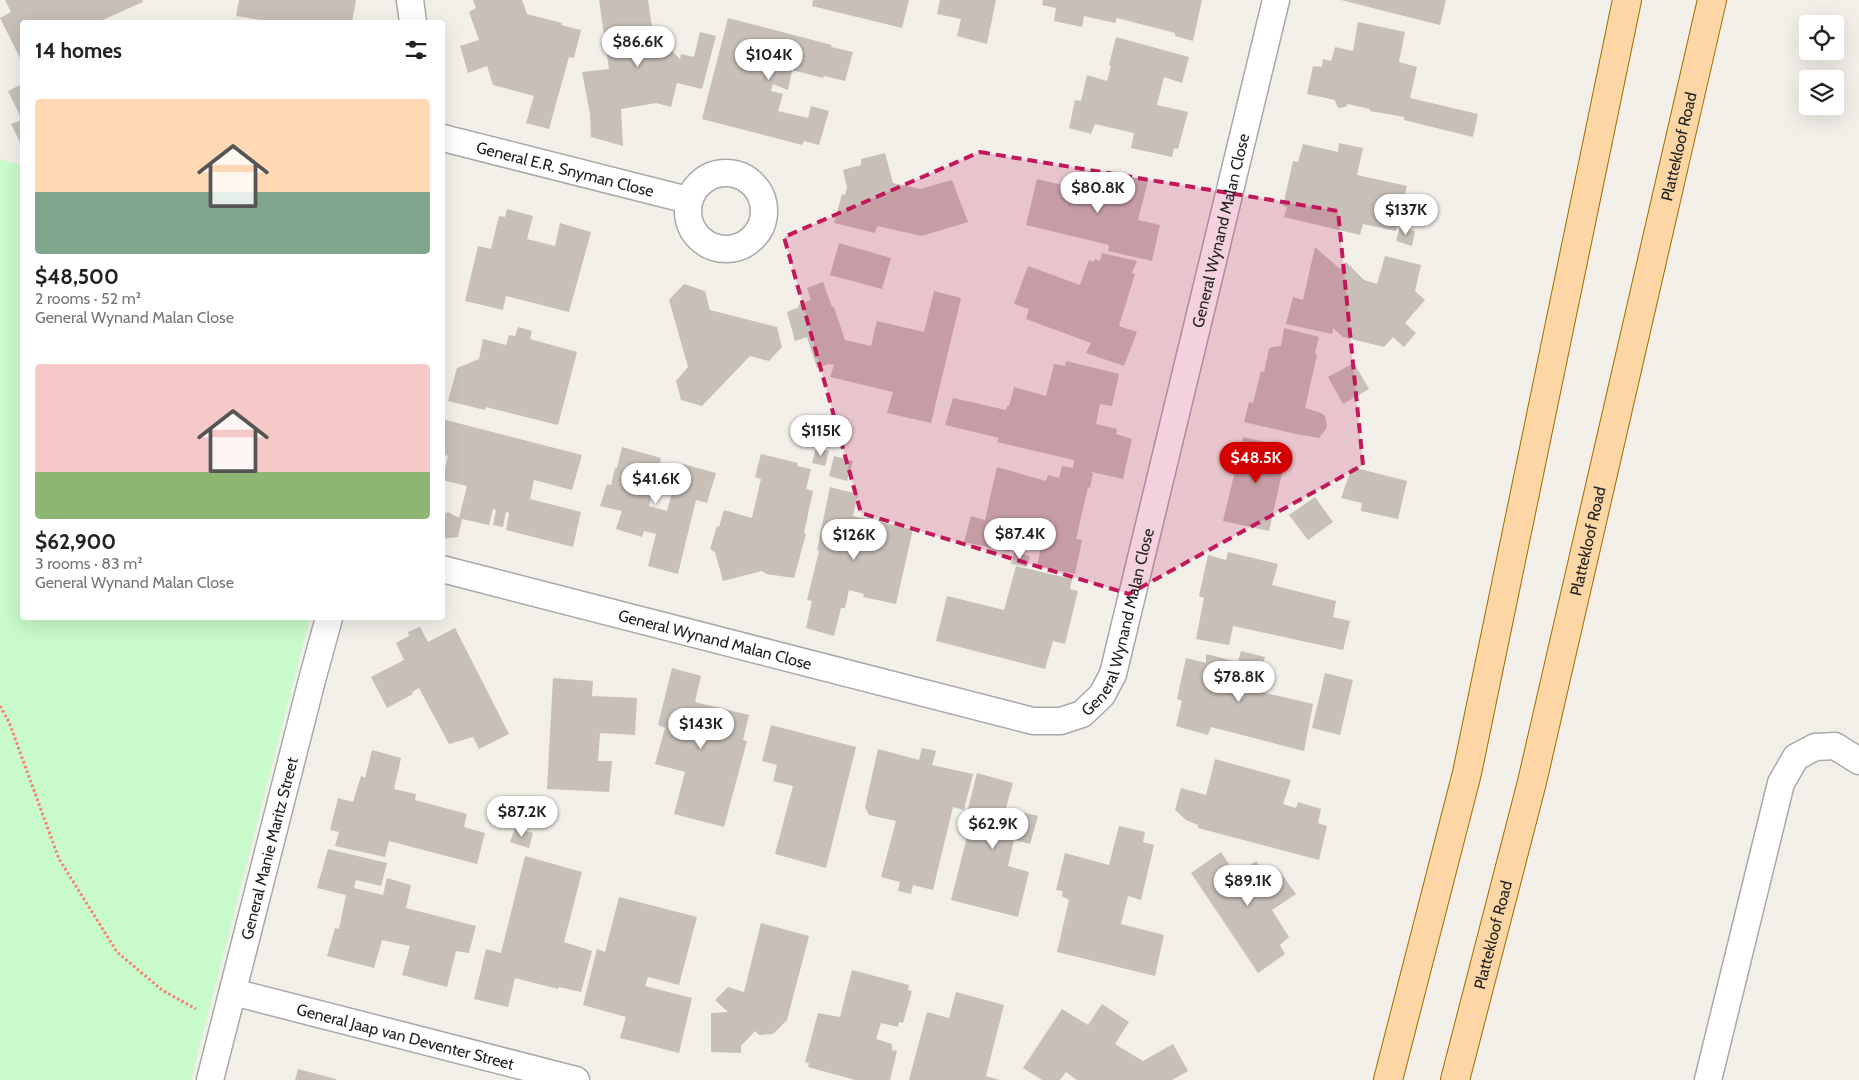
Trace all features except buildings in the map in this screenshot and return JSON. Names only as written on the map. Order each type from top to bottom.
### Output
[{"type":"main road","points":[[1388,1080],[1467,773],[1627,0]]},
{"type":"main road","name":"Plattekloof Road","points":[[1455,1080],[1532,782],[1712,0]]},
{"type":"street","points":[[410,0],[413,20]]},
{"type":"street","name":"General Wynand Malan Close","points":[[445,570],[1032,721],[1061,721],[1082,714],[1102,695],[1113,674],[1276,0]]},
{"type":"street","name":"General E.R. Snyman Close","points":[[445,139],[688,200]]},
{"type":"street","name":"General Manie Maritz Street","points":[[210,1080],[328,620]]},
{"type":"street","points":[[1708,1080],[1781,783],[1796,757],[1815,747],[1835,746],[1859,761]]},
{"type":"street","name":"General Jaap van Deventer Street","points":[[233,992],[576,1080]]},
{"type":"path","points":[[0,706],[9,722],[58,859],[117,952],[162,990],[225,1024]]},
{"type":"highlighted area","points":[[980,152],[1338,211],[1363,465],[1129,594],[861,513],[784,237]]},
{"type":"green space","points":[[0,159],[20,165],[20,620],[309,620],[191,1080],[0,1080]]}]
